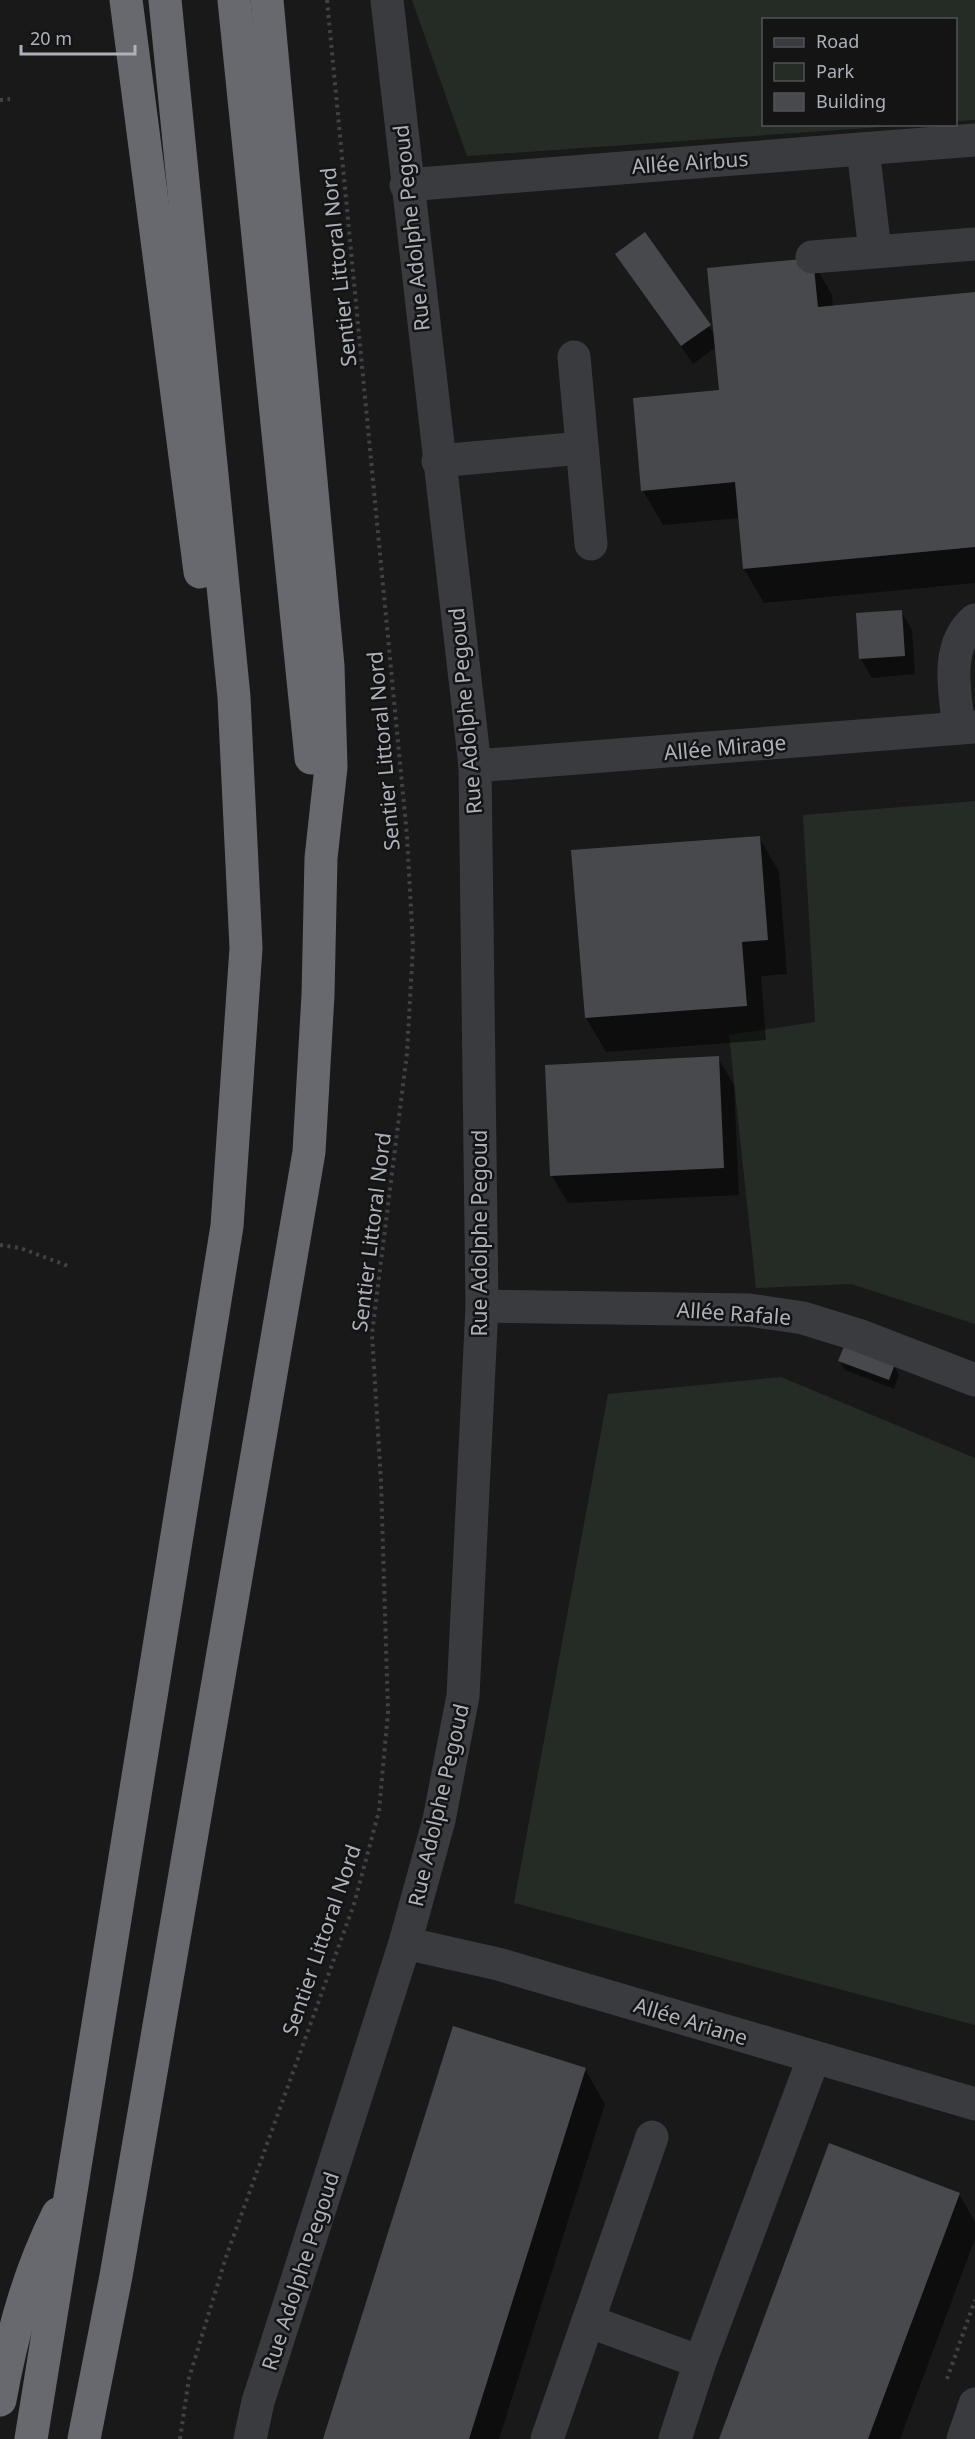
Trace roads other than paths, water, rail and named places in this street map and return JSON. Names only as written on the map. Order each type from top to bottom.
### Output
[{"type":"highway","points":[[126,0],[203,600],[213,650],[234,697]]},
{"type":"highway","points":[[32,2439],[227,1226],[246,948],[234,697],[165,0]]},
{"type":"highway","points":[[234,0],[321,858]]},
{"type":"highway","points":[[84,2439],[116,2276],[309,1152],[318,995],[321,858],[331,768],[328,666],[267,0]]},
{"type":"highway","points":[[0,2400],[11,2337],[37,2256],[72,2186]]},
{"type":"highway","points":[[104,2439],[116,2276]]},
{"type":"street","name":"Rue Adolphe Pegoud","points":[[250,2439],[262,2390],[405,1943],[439,1820],[463,1696],[482,1306],[475,766],[406,184],[387,0]]},
{"type":"street","name":"Allée Airbus","points":[[406,184],[975,140]]},
{"type":"street","points":[[863,149],[875,251]]},
{"type":"street","points":[[812,257],[975,244]]},
{"type":"street","points":[[574,357],[591,544]]},
{"type":"street","points":[[438,461],[582,448]]},
{"type":"street","points":[[967,728],[952,669],[967,626],[975,620]]},
{"type":"street","name":"Allée Mirage","points":[[475,766],[967,728]]},
{"type":"street","name":"Allée Rafale","points":[[482,1306],[749,1310],[803,1318],[858,1335],[975,1380]]},
{"type":"street","name":"Allée Ariane","points":[[405,1943],[498,1964],[975,2104]]},
{"type":"street","points":[[675,2439],[700,2362],[814,2057]]},
{"type":"street","points":[[547,2439],[652,2137]]},
{"type":"street","points":[[588,2321],[700,2362]]},
{"type":"street","points":[[963,2439],[975,2404]]}]
